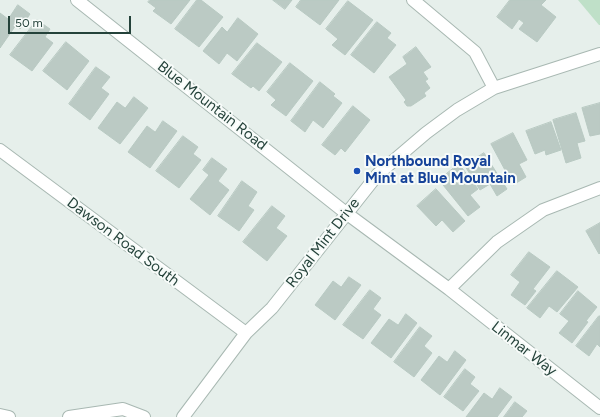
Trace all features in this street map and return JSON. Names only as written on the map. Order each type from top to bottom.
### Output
[{"type":"street","name":"Blue Mountain Road","points":[[77,0],[346,213]]},
{"type":"street","points":[[413,0],[475,52],[494,88]]},
{"type":"street","name":"Royal Mint Drive","points":[[184,417],[246,333],[272,308],[378,174],[426,133],[457,110],[494,88],[600,54]]},
{"type":"street","name":"Dawson Road South","points":[[0,150],[246,333]]},
{"type":"street","points":[[449,289],[497,242],[543,210],[600,188]]},
{"type":"street","name":"Linmar Way","points":[[346,213],[449,289],[600,408]]},
{"type":"street","points":[[68,417],[123,409],[144,417]]},
{"type":"street","points":[[0,415],[8,417]]},
{"type":"green space","points":[[578,0],[600,0],[600,25],[599,25]]},
{"type":"building","points":[[150,0],[190,0],[171,24],[153,11],[156,8],[148,2]]},
{"type":"building","points":[[197,0],[201,0],[223,17],[199,47],[175,29]]},
{"type":"building","points":[[273,0],[292,0],[285,9]]},
{"type":"building","points":[[301,0],[339,0],[320,25],[296,7]]},
{"type":"building","points":[[510,0],[546,0],[541,5],[556,17],[537,42],[519,29],[524,23],[519,19],[512,29],[497,17]]},
{"type":"building","points":[[348,1],[373,20],[345,55],[332,45],[338,39],[326,29]]},
{"type":"building","points":[[18,5],[30,14],[20,29],[16,25],[0,48],[0,13],[8,19]]},
{"type":"building","points":[[238,18],[258,34],[237,61],[227,53],[219,64],[203,51],[222,27],[227,32]]},
{"type":"building","points":[[37,20],[50,29],[45,37],[53,43],[32,71],[10,55]]},
{"type":"building","points":[[377,22],[391,33],[387,38],[396,45],[374,73],[351,55]]},
{"type":"building","points":[[66,42],[89,61],[67,90],[43,71]]},
{"type":"building","points":[[257,43],[282,62],[259,91],[253,86],[251,88],[232,74]]},
{"type":"building","points":[[416,47],[431,67],[423,72],[428,79],[425,81],[430,88],[424,93],[426,96],[411,106],[407,106],[404,102],[406,100],[389,77],[407,64],[403,57]]},
{"type":"building","points":[[290,63],[313,81],[286,116],[271,105],[276,100],[267,92]]},
{"type":"building","points":[[96,67],[110,77],[101,88],[109,94],[90,120],[69,104]]},
{"type":"building","points":[[320,82],[335,94],[333,96],[342,103],[323,128],[313,120],[305,132],[291,121]]},
{"type":"building","points":[[134,97],[148,108],[120,144],[98,128],[117,102],[125,108]]},
{"type":"building","points":[[600,103],[600,134],[590,136],[582,108]]},
{"type":"building","points":[[353,106],[370,120],[345,152],[341,148],[335,155],[322,145]]},
{"type":"building","points":[[576,113],[585,141],[577,143],[581,158],[566,163],[553,120]]},
{"type":"building","points":[[163,121],[177,131],[150,168],[128,152],[147,126],[155,132]]},
{"type":"building","points":[[551,122],[561,150],[546,155],[545,150],[535,154],[526,131]]},
{"type":"building","points":[[513,133],[527,160],[519,164],[526,177],[513,185],[491,144]]},
{"type":"building","points":[[183,136],[198,147],[193,154],[201,160],[179,188],[156,171]]},
{"type":"building","points":[[484,153],[507,189],[497,196],[490,184],[480,190],[465,166]]},
{"type":"building","points":[[212,158],[227,169],[218,181],[229,190],[210,215],[190,199],[209,175],[203,170]]},
{"type":"building","points":[[459,164],[478,189],[470,195],[480,207],[468,216],[439,180]]},
{"type":"building","points":[[242,181],[257,192],[248,206],[254,210],[239,231],[218,216]]},
{"type":"building","points":[[436,189],[465,221],[453,232],[442,220],[436,226],[417,206]]},
{"type":"building","points":[[272,206],[285,216],[276,228],[287,236],[267,261],[243,242]]},
{"type":"building","points":[[600,223],[600,253],[599,254],[586,231]]},
{"type":"building","points":[[529,252],[550,267],[533,289],[536,291],[525,305],[511,295],[520,282],[511,275]]},
{"type":"building","points":[[557,271],[578,287],[557,312],[549,306],[540,318],[527,308]]},
{"type":"building","points":[[349,277],[361,285],[335,320],[315,305],[333,281],[341,287]]},
{"type":"building","points":[[370,290],[381,298],[373,309],[381,315],[363,339],[343,325]]},
{"type":"building","points":[[578,291],[597,307],[572,343],[559,333],[569,321],[560,314]]},
{"type":"building","points":[[406,314],[417,323],[391,358],[371,343],[389,319],[398,325]]},
{"type":"building","points":[[599,316],[600,347],[597,344],[589,356],[576,346]]},
{"type":"building","points":[[420,327],[432,336],[424,346],[432,353],[414,377],[394,362]]},
{"type":"building","points":[[455,351],[466,360],[440,395],[421,380],[439,356],[447,362]]},
{"type":"building","points":[[465,369],[475,377],[470,384],[479,391],[463,411],[444,397]]},
{"type":"building","points":[[500,388],[512,397],[497,417],[466,417],[484,393],[492,399]]},
{"type":"building","points":[[515,402],[527,411],[522,417],[504,417]]},
{"type":"place","name":"Northbound Royal Mint at Blue Mountain","points":[[357,171]]}]
